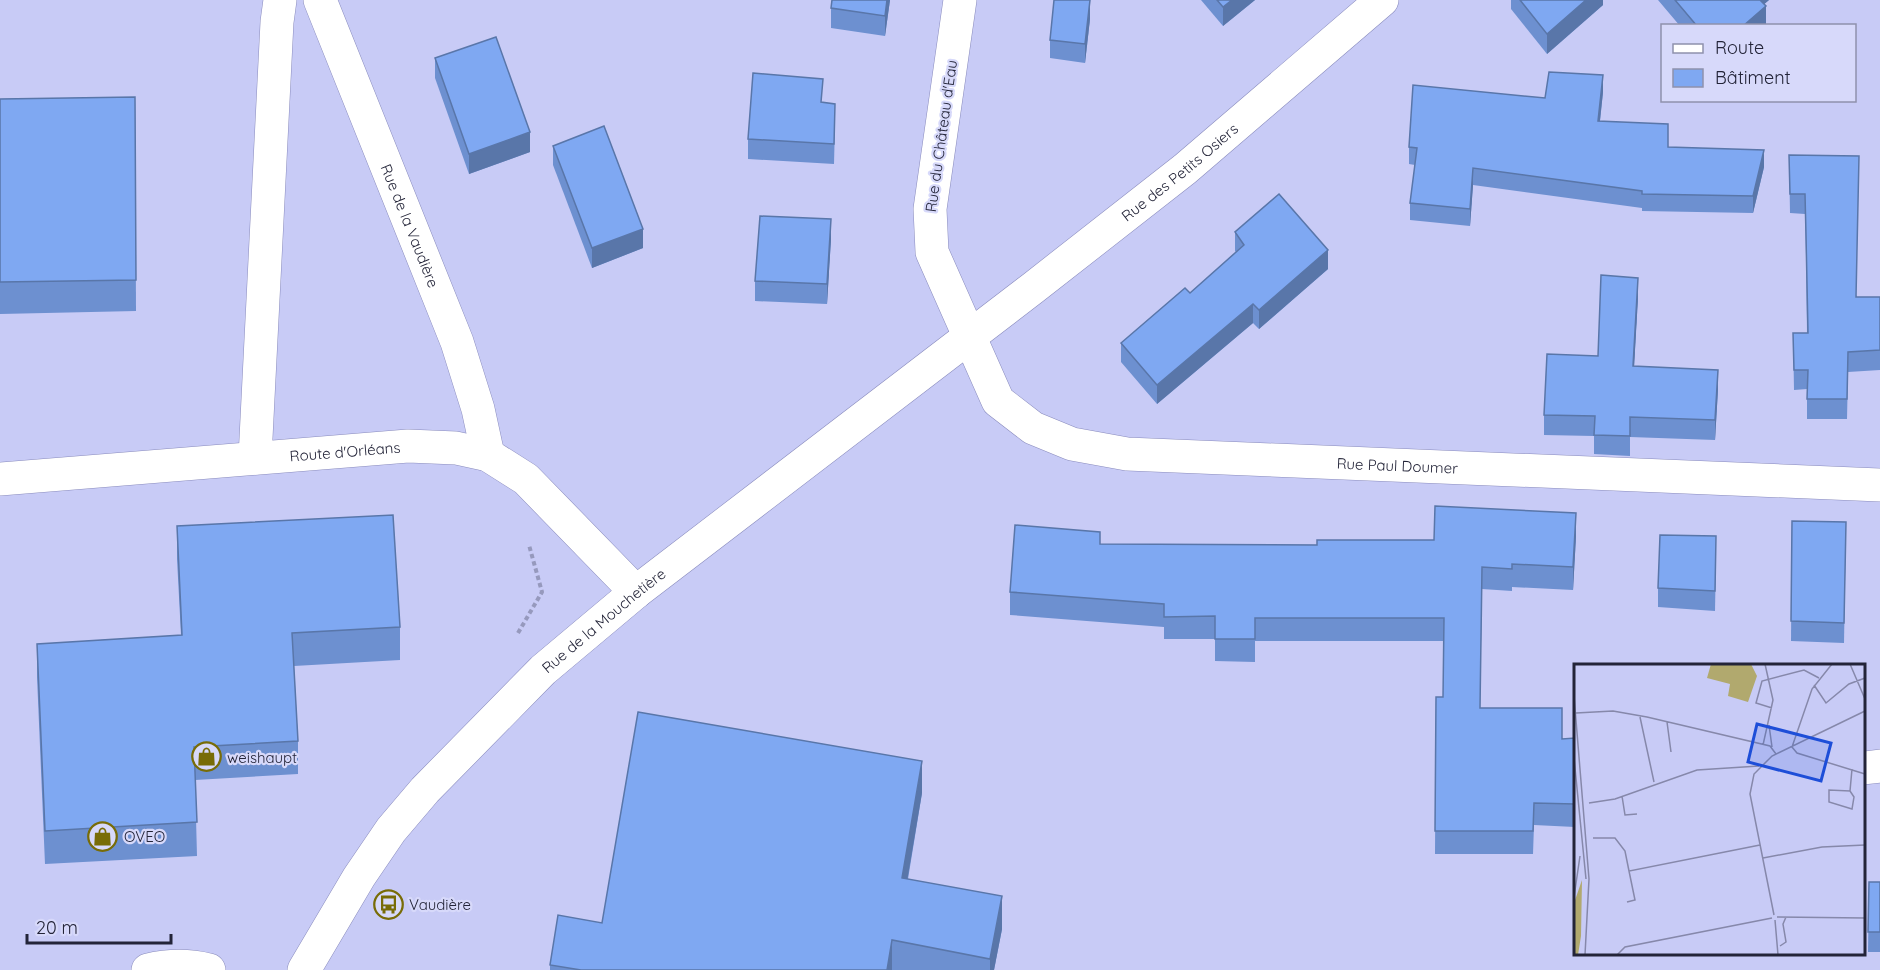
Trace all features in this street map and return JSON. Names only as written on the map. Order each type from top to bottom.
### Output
[{"type":"street","points":[[255,458],[280,0]]},
{"type":"street","name":"Rue de la Vaudière","points":[[320,0],[457,342],[478,409],[488,455]]},
{"type":"street","name":"Rue du Château d'Eau","points":[[960,0],[930,209],[930,232],[932,252],[970,336]]},
{"type":"street","name":"Rue des Petits Osiers","points":[[970,336],[1185,170],[1382,0]]},
{"type":"street","name":"Rue Paul Doumer","points":[[970,336],[998,401],[1033,428],[1072,444],[1127,454],[1880,485]]},
{"type":"street","name":"Rue de la Mouchetière","points":[[304,970],[359,877],[391,830],[425,790],[543,670],[636,592],[970,336]]},
{"type":"street","name":"Route d'Orléans","points":[[0,479],[408,446],[456,448],[488,455],[526,479],[636,592]]},
{"type":"street","points":[[1865,768],[1880,766]]},
{"type":"street","points":[[148,970],[165,966],[195,966],[210,970]]},
{"type":"building","points":[[832,0],[887,0],[885,16],[831,8]]},
{"type":"building","points":[[1054,0],[1090,0],[1085,44],[1050,40]]},
{"type":"building","points":[[1217,0],[1232,0],[1223,7]]},
{"type":"building","points":[[1520,0],[1586,0],[1547,34]]},
{"type":"building","points":[[1675,0],[1760,0],[1766,6],[1745,24],[1695,24]]},
{"type":"building","points":[[496,37],[530,132],[469,154],[435,58]]},
{"type":"building","points":[[1549,72],[1603,75],[1598,121],[1668,124],[1668,147],[1764,150],[1753,196],[1642,194],[1642,191],[1473,168],[1470,209],[1410,203],[1417,148],[1409,147],[1413,85],[1545,98]]},
{"type":"building","points":[[753,73],[823,79],[821,102],[835,104],[834,144],[748,139]]},
{"type":"building","points":[[135,97],[136,280],[0,282],[0,99]]},
{"type":"building","points":[[604,126],[643,229],[592,248],[553,146]]},
{"type":"building","points":[[1789,155],[1859,156],[1856,297],[1880,297],[1880,350],[1848,352],[1847,399],[1807,399],[1808,370],[1794,370],[1793,333],[1808,333],[1806,235],[1805,194],[1790,194]]},
{"type":"building","points":[[1279,194],[1328,250],[1259,310],[1253,304],[1157,385],[1121,343],[1185,288],[1190,293],[1244,245],[1235,232]]},
{"type":"building","points":[[760,216],[831,219],[827,284],[755,281]]},
{"type":"building","points":[[1601,275],[1638,278],[1633,366],[1718,370],[1715,420],[1630,417],[1630,436],[1594,435],[1595,416],[1544,415],[1547,354],[1598,356]]},
{"type":"building","points":[[1435,506],[1576,513],[1573,567],[1512,564],[1512,569],[1482,567],[1480,708],[1562,708],[1562,739],[1574,738],[1574,804],[1534,803],[1533,831],[1435,831],[1436,697],[1443,697],[1444,618],[1255,618],[1255,639],[1215,639],[1215,616],[1164,617],[1164,604],[1010,592],[1015,525],[1100,532],[1100,544],[1317,545],[1317,540],[1434,540]]},
{"type":"building","points":[[393,515],[400,627],[292,633],[298,741],[194,747],[197,822],[45,831],[37,644],[182,635],[177,526]]},
{"type":"building","points":[[1792,521],[1846,522],[1844,623],[1791,621]]},
{"type":"building","points":[[1660,535],[1716,536],[1715,591],[1658,588]]},
{"type":"building","points":[[638,712],[922,761],[902,878],[1002,896],[990,959],[892,940],[887,970],[581,970],[550,965],[558,915],[602,923]]},
{"type":"building","points":[[1869,882],[1880,882],[1880,932],[1868,932]]},
{"type":"place","name":"weishaupt","points":[[206,757]]},
{"type":"place","name":"OVEO","points":[[103,836]]},
{"type":"place","name":"Vaudière","points":[[388,904]]}]
